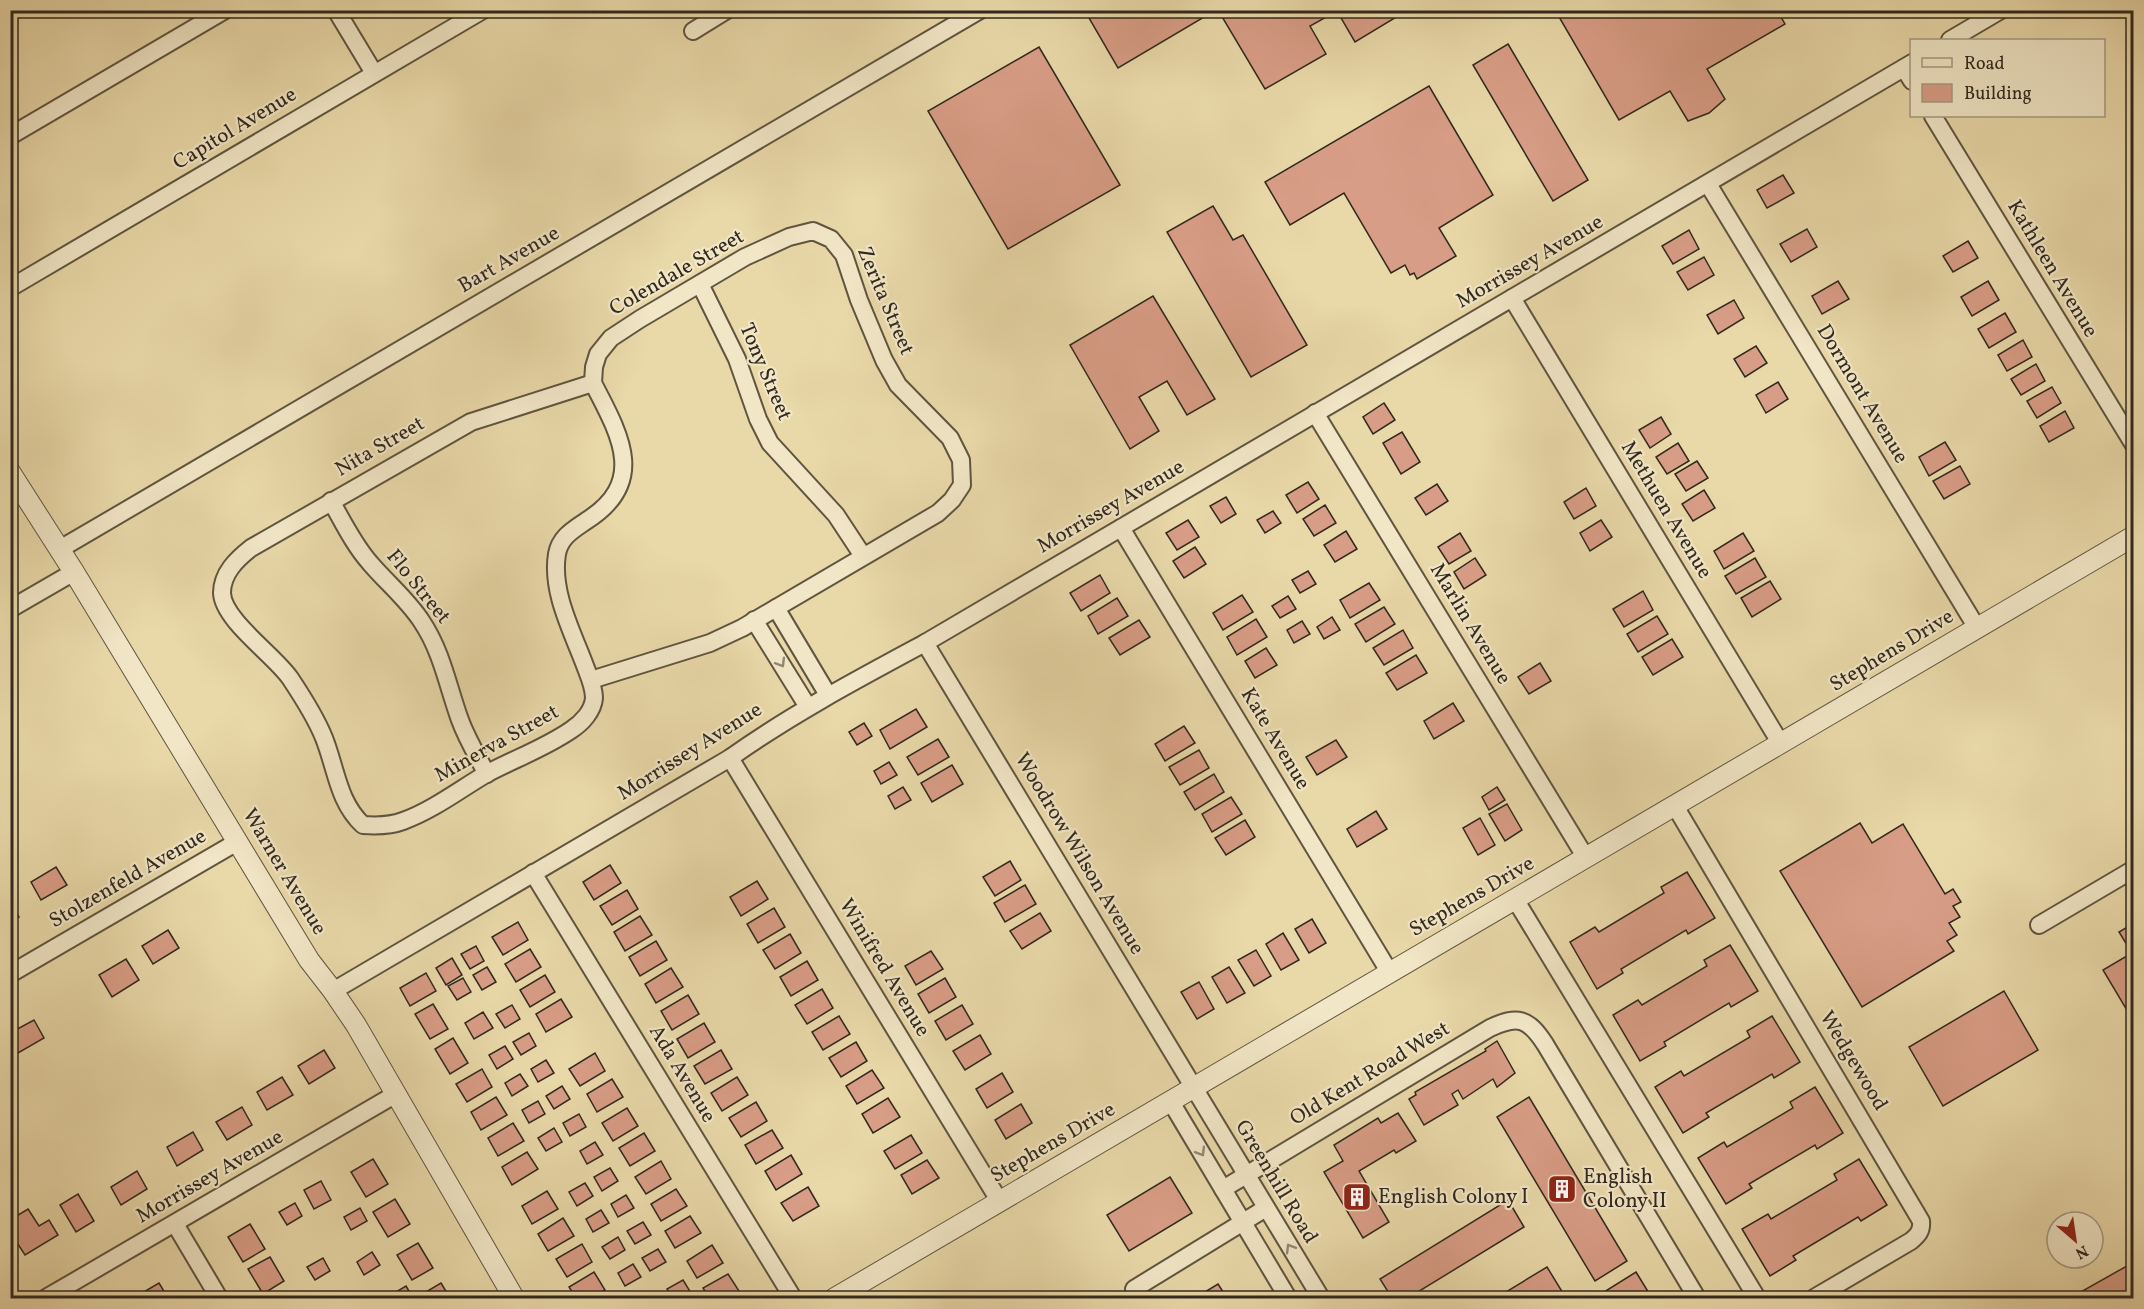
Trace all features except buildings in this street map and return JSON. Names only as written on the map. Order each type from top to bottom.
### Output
[{"type":"street","points":[[10,136],[225,10]]},
{"type":"street","points":[[336,10],[374,74]]},
{"type":"street","name":"Capitol Avenue","points":[[10,288],[483,10]]},
{"type":"street","points":[[693,31],[727,10]]},
{"type":"street","name":"Bart Avenue","points":[[60,549],[980,10]]},
{"type":"street","points":[[1952,39],[2001,10]]},
{"type":"street","name":"Morrissey Avenue","points":[[333,990],[729,758],[775,726],[828,695],[925,643],[1708,184],[1909,71]]},
{"type":"street","name":"Kathleen Avenue","points":[[1933,117],[2133,445]]},
{"type":"street","name":"Dormont Avenue","points":[[1708,184],[1977,628]]},
{"type":"street","name":"Colendale Street","points":[[593,383],[598,354],[611,338],[745,257],[789,237],[813,231]]},
{"type":"street","name":"Zerita Street","points":[[813,231],[831,239],[844,255],[859,300],[884,360],[898,384],[950,438],[961,460],[962,485],[952,500],[938,513],[864,555]]},
{"type":"street","name":"Tony Street","points":[[700,284],[737,359],[758,419],[770,443],[836,515],[864,555]]},
{"type":"street","name":"Methuen Avenue","points":[[1512,298],[1781,744]]},
{"type":"street","points":[[593,383],[620,441],[625,465],[620,483],[609,503],[599,513],[568,533],[558,549],[556,558],[556,579],[560,598],[591,680],[710,643],[776,608],[864,555]]},
{"type":"street","name":"Nita Street","points":[[363,825],[348,808],[324,738],[290,677],[272,656],[239,625],[229,611],[222,594],[226,575],[235,561],[250,548],[471,422],[593,383]]},
{"type":"street","name":"Marlin Avenue","points":[[1315,414],[1586,858]]},
{"type":"street","name":"Warner Avenue","points":[[10,472],[60,549],[309,960],[333,990],[514,1299]]},
{"type":"street","name":"Flo Street","points":[[331,501],[355,543],[369,562],[422,620],[435,644],[468,739],[487,774]]},
{"type":"street","name":"Kate Avenue","points":[[1121,528],[1390,973]]},
{"type":"street","name":"Stephens Drive","points":[[836,1299],[2133,536]]},
{"type":"street","points":[[10,609],[74,572]]},
{"type":"street","points":[[776,608],[828,695]]},
{"type":"street","points":[[754,620],[808,707]]},
{"type":"street","name":"Woodrow Wilson Avenue","points":[[925,643],[1195,1088]]},
{"type":"street","name":"Minerva Street","points":[[363,825],[381,826],[403,821],[571,730],[584,720],[592,708],[594,696],[591,680]]},
{"type":"street","name":"Winifred Avenue","points":[[729,758],[1000,1202]]},
{"type":"street","name":"Wedgewood","points":[[1675,806],[1921,1221],[1922,1227],[1919,1235],[1911,1241],[1814,1299]]},
{"type":"street","name":"Stolzenfeld Avenue","points":[[10,974],[237,842]]},
{"type":"street","points":[[2039,925],[2133,868]]},
{"type":"street","name":"Ada Avenue","points":[[533,873],[793,1299]]},
{"type":"street","points":[[1515,899],[1757,1299]]},
{"type":"street","name":"Old Kent Road West","points":[[1223,1189],[1490,1028],[1507,1020],[1520,1020],[1536,1030],[1541,1037],[1697,1299]]},
{"type":"street","name":"Greenhill Road","points":[[1195,1088],[1209,1115],[1321,1299]]},
{"type":"street","name":"Morrissey Avenue","points":[[46,1299],[396,1094]]},
{"type":"street","points":[[1171,1102],[1288,1299]]},
{"type":"street","points":[[1134,1289],[1266,1208]]},
{"type":"street","points":[[175,1224],[219,1299]]},
{"type":"place","name":"English Colony II","points":[[1562,1189]]},
{"type":"place","name":"English Colony I","points":[[1357,1197]]}]
